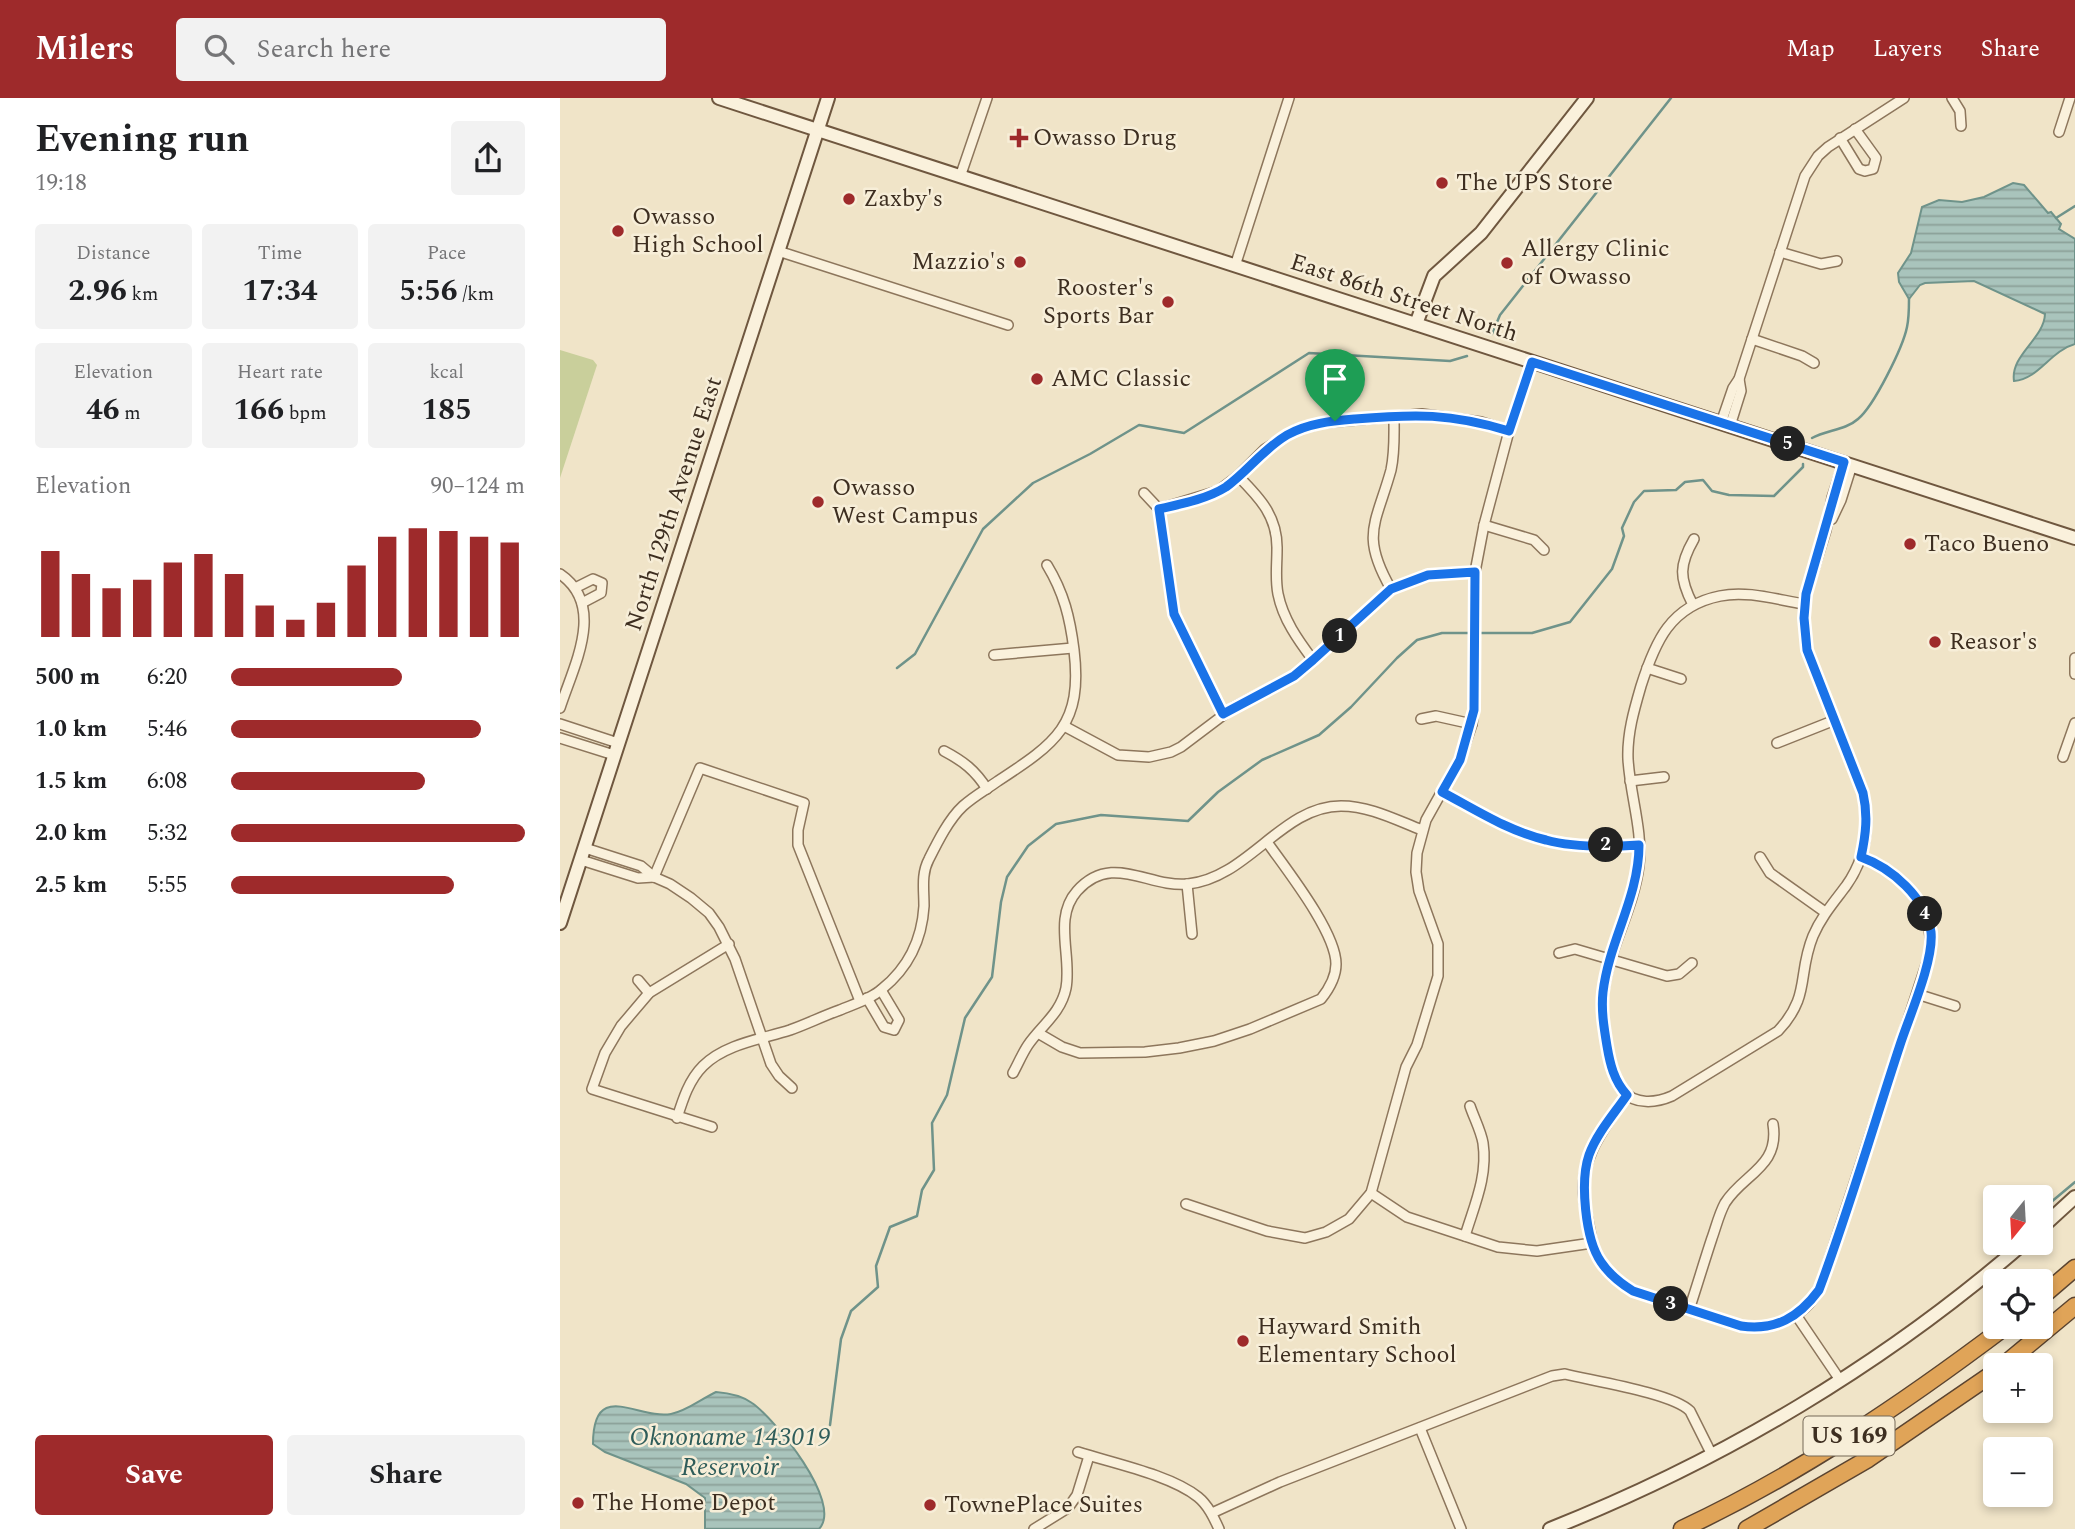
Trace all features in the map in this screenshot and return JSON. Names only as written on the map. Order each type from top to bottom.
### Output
[{"type":"highway","points":[[2053,1287],[2075,1268]]},
{"type":"highway","points":[[2018,1353],[2075,1306]]},
{"type":"highway","name":"US 169","points":[[1682,1529],[1811,1460],[1919,1390],[1988,1339]]},
{"type":"highway","name":"US 169","points":[[1746,1529],[1868,1459],[1983,1380]]},
{"type":"main road","name":"East 86th Street North","points":[[719,98],[2075,538]]},
{"type":"main road","name":"North 129th Avenue East","points":[[560,923],[828,98]]},
{"type":"main road","points":[[1416,324],[1434,276],[1459,256],[1489,224],[1587,98]]},
{"type":"main road","points":[[2053,1217],[2075,1197]]},
{"type":"main road","points":[[1550,1529],[1623,1500],[1745,1439],[1906,1336],[2010,1255]]},
{"type":"street","points":[[960,177],[987,98]]},
{"type":"street","points":[[1235,266],[1289,98]]},
{"type":"street","points":[[1726,424],[1741,391],[1740,379],[1805,176],[1818,156],[1840,138],[1889,102],[1904,98]]},
{"type":"street","points":[[1952,98],[1960,111],[1961,126]]},
{"type":"street","points":[[2059,132],[2070,98]]},
{"type":"street","points":[[1840,138],[1859,169],[1873,169],[1876,158],[1855,129]]},
{"type":"street","points":[[778,251],[1008,325]]},
{"type":"street","points":[[1780,252],[1821,264],[1837,261]]},
{"type":"street","points":[[1752,339],[1802,356],[1814,363]]},
{"type":"street","points":[[1186,1204],[1284,1236],[1313,1237],[1349,1219],[1371,1193],[1406,1067],[1417,1045],[1438,976],[1438,943],[1419,891],[1417,853],[1422,830],[1460,760],[1472,724],[1475,700],[1475,572],[1484,525],[1509,431],[1532,362]]},
{"type":"street","points":[[1159,509],[1218,492],[1265,449],[1296,430],[1335,421],[1394,416],[1444,416],[1480,422],[1509,431]]},
{"type":"street","points":[[1391,589],[1375,558],[1373,535],[1392,460],[1394,416]]},
{"type":"street","points":[[1804,604],[1731,594],[1693,605],[1665,630],[1647,668],[1631,723],[1628,756],[1639,845],[1636,881],[1603,990],[1603,1022],[1612,1070],[1627,1095],[1644,1101],[1661,1101],[1778,1031],[1797,1005],[1812,936],[1825,912],[1851,879],[1861,857],[1867,830],[1866,806],[1807,650],[1804,627],[1804,604],[1826,530],[1841,500],[1848,464]]},
{"type":"street","points":[[1238,476],[1257,493],[1271,516],[1276,537],[1275,580],[1278,597],[1292,630],[1313,660]]},
{"type":"street","points":[[1144,493],[1159,509],[1174,614],[1223,714]]},
{"type":"street","points":[[1484,525],[1534,540],[1544,551]]},
{"type":"street","points":[[1693,605],[1684,585],[1682,564],[1694,539]]},
{"type":"street","points":[[677,1118],[686,1091],[702,1067],[730,1049],[761,1040],[863,1000],[881,990],[902,969],[918,939],[923,914],[923,880],[928,860],[955,815],[987,789],[1039,754],[1064,726],[1076,690],[1073,648],[1064,597],[1047,565]]},
{"type":"street","points":[[1064,726],[1118,755],[1149,758],[1181,747],[1223,714],[1294,676],[1391,589],[1428,575],[1475,572]]},
{"type":"street","points":[[560,574],[579,595],[585,614],[584,633],[560,708]]},
{"type":"street","points":[[994,655],[1073,648]]},
{"type":"street","points":[[2075,658],[2075,674]]},
{"type":"street","points":[[1647,668],[1681,679]]},
{"type":"street","points":[[1421,719],[1436,716],[1472,724]]},
{"type":"street","points":[[1777,743],[1835,720]]},
{"type":"street","points":[[2063,757],[2075,723]]},
{"type":"street","points":[[560,724],[616,749]]},
{"type":"street","points":[[560,738],[616,749]]},
{"type":"street","points":[[944,751],[973,769],[987,789]]},
{"type":"street","points":[[654,877],[700,768],[804,803],[798,830],[798,845],[863,1000],[884,1027],[894,1030],[899,1020],[881,990]]},
{"type":"street","points":[[1630,781],[1664,777]]},
{"type":"street","points":[[1442,792],[1495,821],[1547,841],[1571,845],[1639,845]]},
{"type":"street","points":[[1013,1073],[1023,1053],[1056,1011],[1066,989],[1064,921],[1072,898],[1089,881],[1111,873],[1129,873],[1164,882],[1187,884],[1225,872],[1302,817],[1340,806],[1374,811],[1422,830]]},
{"type":"street","points":[[1038,1033],[1062,1047],[1080,1053],[1145,1052],[1179,1048],[1250,1029],[1321,999],[1335,976],[1336,964],[1329,939],[1267,842]]},
{"type":"street","points":[[583,854],[641,866],[709,913],[729,944],[771,1064],[792,1088]]},
{"type":"street","points":[[1760,857],[1770,873],[1825,912]]},
{"type":"street","points":[[1627,1095],[1599,1135],[1585,1170],[1584,1198],[1592,1243],[1601,1263],[1617,1281],[1633,1291],[1753,1328],[1775,1325],[1797,1315],[1808,1305],[1822,1282],[1917,994],[1931,943],[1926,917],[1920,905],[1898,878],[1883,867],[1861,857]]},
{"type":"street","points":[[1187,884],[1192,934]]},
{"type":"street","points":[[712,1127],[592,1089],[605,1053],[621,1026],[649,993],[729,944]]},
{"type":"street","points":[[1559,953],[1575,949],[1667,976],[1679,974],[1692,963]]},
{"type":"street","points":[[638,980],[649,993]]},
{"type":"street","points":[[1917,994],[1955,1006]]},
{"type":"street","points":[[1465,1237],[1482,1184],[1484,1157],[1482,1140],[1470,1106]]},
{"type":"street","points":[[1689,1310],[1721,1211],[1739,1186],[1765,1163],[1772,1145],[1773,1124]]},
{"type":"street","points":[[1371,1193],[1407,1217],[1498,1247],[1522,1251],[1552,1250],[1592,1243]]},
{"type":"street","points":[[1797,1315],[1840,1380]]},
{"type":"street","points":[[1212,1513],[1280,1482],[1552,1376],[1565,1374],[1649,1394],[1685,1406],[1712,1455]]},
{"type":"street","points":[[1420,1428],[1461,1529]]},
{"type":"street","points":[[1078,1452],[1172,1482],[1198,1497],[1212,1513],[1219,1529]]},
{"type":"street","points":[[1034,1529],[1068,1508],[1077,1495],[1089,1456]]},
{"type":"green space","points":[[560,350],[593,360],[597,365],[560,478]]},
{"type":"water","points":[[2013,183],[2024,185],[2061,224],[2059,229],[2075,239],[2075,344],[2058,352],[2031,375],[2014,381],[2017,363],[2039,331],[2045,314],[1974,281],[1925,283],[1920,285],[1909,299],[1899,282],[1898,273],[1911,253],[1922,207],[1939,200],[1962,202],[1984,197]]},
{"type":"water","name":"Oknoname 143019 Reservoir","points":[[716,1392],[735,1395],[752,1403],[789,1443],[815,1482],[822,1500],[824,1517],[819,1529],[705,1529],[705,1498],[686,1484],[605,1452],[593,1444],[595,1424],[601,1412],[609,1407],[620,1406],[671,1414]]},
{"type":"waterway","points":[[1492,334],[1500,315],[1671,98]]},
{"type":"waterway","points":[[2056,218],[2075,206]]},
{"type":"waterway","points":[[1812,438],[1853,423],[1872,402],[1900,348],[1908,320],[1909,299]]},
{"type":"waterway","points":[[897,668],[915,654],[983,529],[1033,483],[1139,425],[1184,433],[1309,353],[1450,361],[1467,356]]},
{"type":"waterway","points":[[830,1425],[841,1339],[851,1311],[878,1287],[876,1266],[890,1227],[917,1216],[922,1190],[934,1170],[932,1123],[947,1095],[965,1018],[992,977],[1001,902],[1007,877],[1028,846],[1056,824],[1101,815],[1188,821],[1218,792],[1262,760],[1319,735],[1351,707],[1417,640],[1442,633],[1532,633],[1570,622],[1612,569],[1624,536],[1622,528],[1634,502],[1644,491],[1676,490],[1685,482],[1703,480],[1712,491],[1729,495],[1774,496],[1803,464]]},
{"type":"waterway","points":[[2053,1200],[2075,1182]]},
{"type":"place","name":"Owasso Drug","points":[[1019,138]]},
{"type":"place","name":"The UPS Store","points":[[1442,183]]},
{"type":"place","name":"Zaxby's","points":[[849,199]]},
{"type":"place","name":"Owasso High School","points":[[618,231]]},
{"type":"place","name":"Mazzio's","points":[[1020,262]]},
{"type":"place","name":"Allergy Clinic of Owasso","points":[[1507,263]]},
{"type":"place","name":"Rooster's Sports Bar","points":[[1168,302]]},
{"type":"place","name":"AMC Classic","points":[[1037,379]]},
{"type":"place","name":"Owasso West Campus","points":[[818,502]]},
{"type":"place","name":"Taco Bueno","points":[[1910,544]]},
{"type":"place","name":"Reasor's","points":[[1935,642]]},
{"type":"place","name":"Hayward Smith Elementary School","points":[[1243,1341]]},
{"type":"place","name":"The Home Depot","points":[[578,1503]]},
{"type":"place","name":"TownePlace Suites","points":[[930,1505]]},
{"type":"route","points":[[1532,362],[1844,462],[1806,594],[1804,618],[1807,650],[1863,793],[1867,830],[1861,857],[1883,867],[1908,890],[1926,917],[1931,943],[1917,994],[1822,1282],[1808,1305],[1797,1315],[1775,1325],[1753,1328],[1741,1326],[1633,1291],[1617,1281],[1597,1255],[1592,1243],[1584,1198],[1585,1170],[1599,1135],[1627,1095],[1612,1070],[1603,1022],[1603,990],[1636,881],[1639,845],[1571,845],[1547,841],[1495,821],[1442,792],[1460,760],[1472,724],[1475,700],[1475,572],[1428,575],[1391,589],[1294,676],[1223,714],[1217,703],[1174,614],[1159,509],[1218,492],[1265,449],[1287,435],[1308,426],[1335,421],[1422,414],[1480,422],[1509,431],[1532,362]]}]
